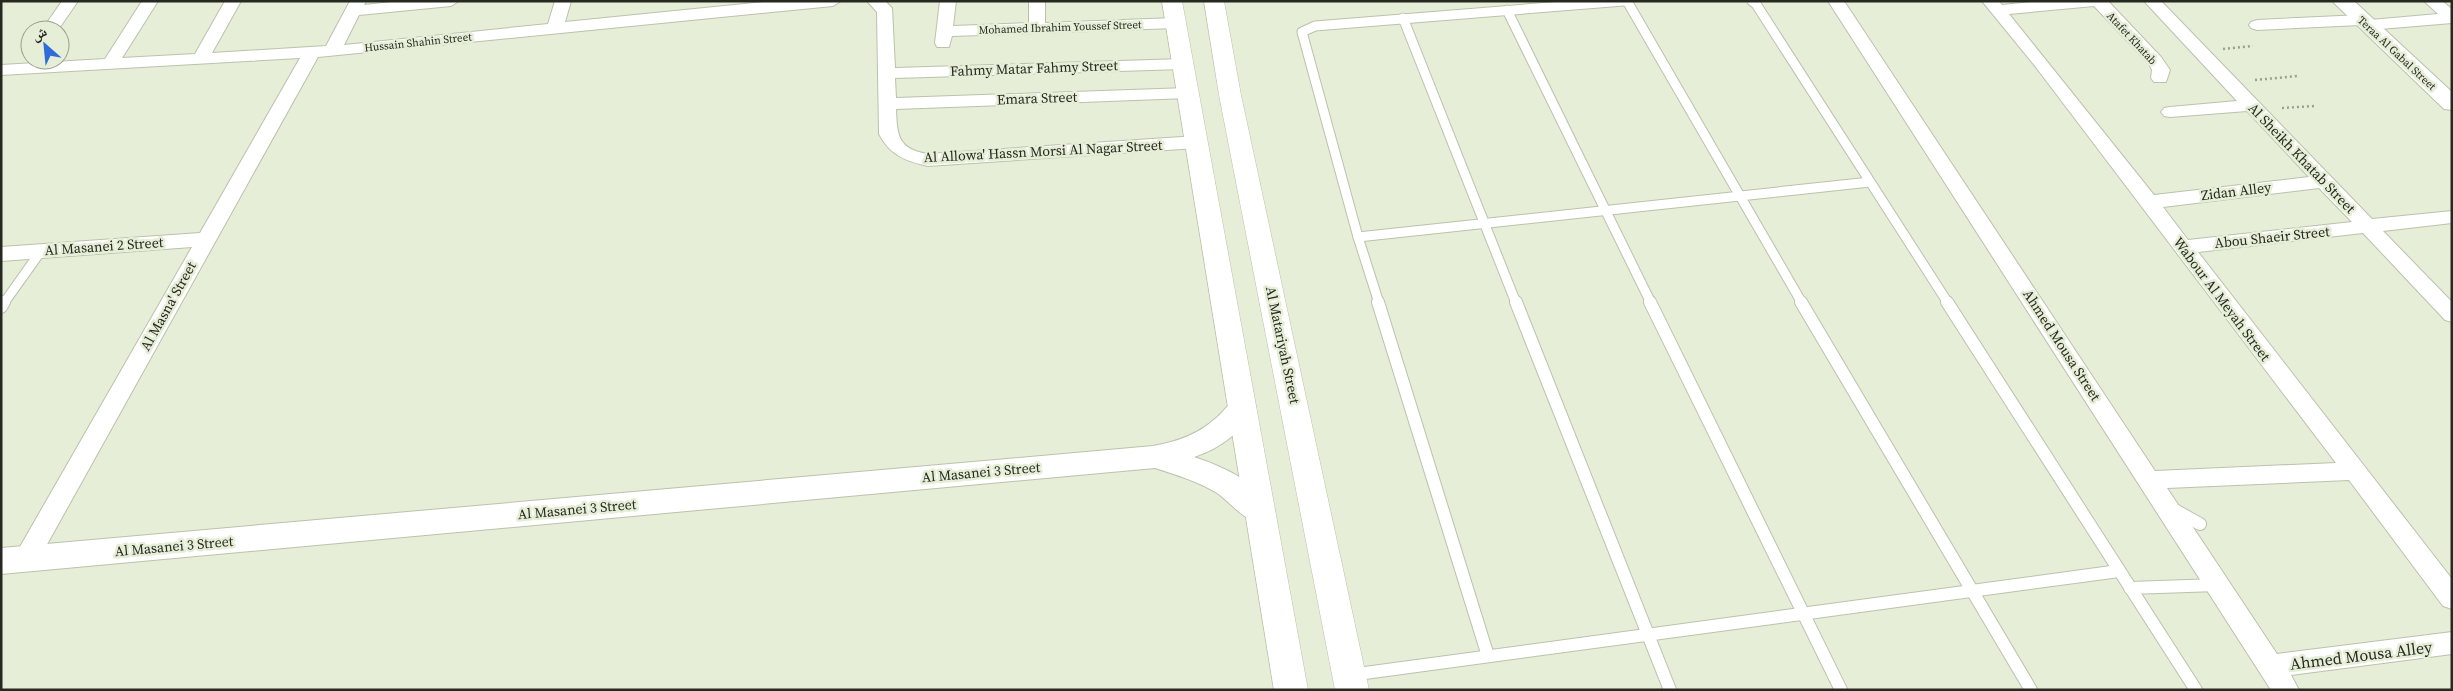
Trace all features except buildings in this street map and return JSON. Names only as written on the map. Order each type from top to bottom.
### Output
[{"type":"main road","name":"Al Matariyah Street","points":[[1214,1],[1230,95],[1351,682]]},
{"type":"main road","points":[[1173,12],[1291,690]]},
{"type":"street","points":[[57,20],[70,1]]},
{"type":"street","points":[[110,64],[150,1]]},
{"type":"street","points":[[201,58],[233,1]]},
{"type":"street","points":[[355,6],[451,1]]},
{"type":"street","points":[[555,27],[564,1]]},
{"type":"street","name":"Hussain Shahin Street","points":[[70,64],[110,64],[322,52],[555,27],[654,9],[833,1]]},
{"type":"street","name":"Al Allowa' Hassn Morsi Al Nagar Street","points":[[875,1],[884,8],[885,12],[888,134],[892,143],[900,151],[913,157],[928,160],[1196,142]]},
{"type":"street","name":"Mohamed Ibrahim Youssef Street","points":[[948,1],[944,38],[1173,12]]},
{"type":"street","points":[[1037,1],[1037,27]]},
{"type":"street","name":"Ahmed Mousa Street","points":[[1836,1],[2151,480],[2286,690]]},
{"type":"street","name":"Atafet Khatab","points":[[1994,6],[2099,1],[2155,61],[2161,70],[2160,78]]},
{"type":"street","name":"Al Sheikh Khatab Street","points":[[2152,1],[2452,315]]},
{"type":"street","name":"Teraa Al Gabal Street","points":[[2342,1],[2452,104]]},
{"type":"street","points":[[2432,1],[2452,18]]},
{"type":"street","name":"Al Masna' Street","points":[[13,560],[206,239],[322,52],[355,6]]},
{"type":"street","name":"Wabour Al Meyah Street","points":[[1994,6],[2148,202],[2452,598]]},
{"type":"street","points":[[2256,26],[2452,18]]},
{"type":"street","name":"Fahmy Matar Fahmy Street","points":[[886,73],[1183,64]]},
{"type":"street","name":"Hussain Shahin Street","points":[[1,70],[20,65]]},
{"type":"street","name":"Emara Street","points":[[886,104],[1188,93]]},
{"type":"street","points":[[2170,112],[2254,108]]},
{"type":"street","name":"Zidan Alley","points":[[2148,202],[2324,181]]},
{"type":"street","name":"Abou Shaeir Street","points":[[2182,247],[2452,217]]},
{"type":"street","name":"Al Masanei 2 Street","points":[[1,254],[206,239]]},
{"type":"street","name":"Al Masanei 3 Street","points":[[13,560],[1153,456],[1176,453],[1198,446],[1217,435],[1232,422],[1242,406]]},
{"type":"street","name":"Al Masanei 3 Street","points":[[1153,456],[1201,470],[1223,481],[1260,511]]},
{"type":"street","points":[[2151,480],[2354,471]]},
{"type":"street","name":"Ahmed Mousa Alley","points":[[2270,666],[2452,643]]},
{"type":"lane","points":[[1488,656],[1358,237],[1302,32],[1306,28],[1314,26],[1626,1],[1738,196],[2031,690]]},
{"type":"lane","points":[[1752,1],[1756,4],[2196,690]]},
{"type":"lane","points":[[1507,10],[1841,690]]},
{"type":"lane","points":[[1403,18],[1650,634],[1670,690]]},
{"type":"lane","points":[[1358,237],[1870,182]]},
{"type":"lane","points":[[1,307],[41,251]]},
{"type":"lane","points":[[2167,506],[2200,524]]},
{"type":"lane","points":[[1351,682],[1488,656],[2119,571]]},
{"type":"lane","points":[[2130,588],[2217,584]]},
{"type":"path","points":[[2229,82],[2298,76]]},
{"type":"path","points":[[2254,108],[2314,106]]}]
